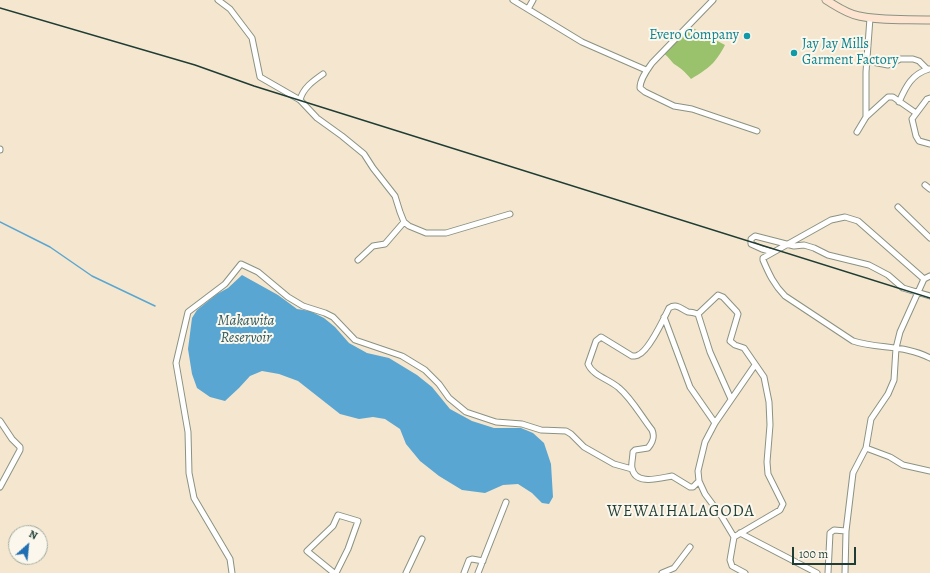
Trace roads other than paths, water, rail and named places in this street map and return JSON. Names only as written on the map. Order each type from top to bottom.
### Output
[{"type":"main road","points":[[828,0],[858,16],[870,18],[930,20]]},
{"type":"street","points":[[218,0],[230,9],[252,38],[260,77],[300,100],[317,118],[364,154],[395,196],[404,222],[409,226],[426,233],[446,233],[510,214]]},
{"type":"street","points":[[513,0],[582,42],[646,70]]},
{"type":"street","points":[[528,9],[533,0]]},
{"type":"street","points":[[713,0],[652,62],[646,70],[640,84],[640,88],[674,106],[692,109],[757,131]]},
{"type":"street","points":[[866,117],[867,61],[870,18]]},
{"type":"street","points":[[867,61],[888,65],[900,59],[913,59],[919,61],[929,69]]},
{"type":"street","points":[[899,102],[912,78],[916,74],[929,69]]},
{"type":"street","points":[[300,100],[302,93],[323,74]]},
{"type":"street","points":[[857,132],[866,117],[888,97],[893,98],[916,113]]},
{"type":"street","points":[[930,98],[927,99],[912,118],[916,136],[919,141],[930,144]]},
{"type":"street","points":[[925,185],[930,189]]},
{"type":"street","points":[[898,207],[930,238]]},
{"type":"street","points":[[924,279],[858,221],[845,217],[831,220],[763,258],[772,281],[785,296],[853,341],[862,344],[896,348],[922,354],[930,358]]},
{"type":"street","points":[[358,260],[372,246],[385,244],[404,222]]},
{"type":"street","points":[[773,252],[751,244],[751,239],[758,236],[786,245],[804,245],[814,248],[828,255],[869,266],[888,274],[903,288],[930,296]]},
{"type":"street","points":[[232,573],[230,559],[194,498],[189,473],[188,432],[176,363],[188,312],[224,284],[241,264],[258,272],[288,297],[303,306],[325,313],[333,318],[355,340],[402,356],[425,370],[439,384],[449,398],[466,412],[496,422],[522,424],[541,430],[566,431],[584,447],[614,464],[632,469]]},
{"type":"street","points":[[845,573],[846,531],[854,473],[866,448],[871,419],[888,394],[894,380],[896,348],[900,332],[924,279],[930,276]]},
{"type":"street","points":[[698,314],[718,295],[723,297],[737,312],[738,314],[730,341],[735,345],[744,348],[764,377],[769,402],[770,425],[767,462],[768,474],[783,504],[780,510],[734,537]]},
{"type":"street","points":[[698,314],[686,311],[673,305],[669,308],[652,340],[638,356],[632,356],[601,337],[596,341],[588,364],[590,369],[618,387],[624,393],[652,430],[654,435],[652,443],[648,448],[635,450],[633,452],[632,469],[636,476],[647,480],[672,476],[690,487],[699,481]]},
{"type":"street","points":[[698,314],[710,352],[731,399]]},
{"type":"street","points":[[664,317],[690,387],[715,423]]},
{"type":"street","points":[[745,573],[732,566],[730,560],[734,537],[722,517],[705,494],[699,481],[698,471],[705,442],[715,423],[755,365]]},
{"type":"street","points":[[0,421],[12,439],[20,447],[20,450],[0,487]]},
{"type":"street","points":[[866,448],[890,457],[903,465],[930,472]]},
{"type":"street","points":[[478,573],[506,502]]},
{"type":"street","points":[[338,515],[358,521],[348,549],[335,573],[307,551],[333,526],[338,515]]},
{"type":"street","points":[[828,573],[830,533],[834,530],[846,531]]},
{"type":"street","points":[[740,533],[816,573]]},
{"type":"street","points":[[406,573],[422,539]]},
{"type":"street","points":[[662,573],[674,568],[690,547]]},
{"type":"street","points":[[464,573],[469,560],[472,559],[483,562]]},
{"type":"water","name":"Makawita Reservoir","points":[[242,275],[278,295],[297,309],[310,311],[324,318],[335,327],[349,343],[367,353],[389,358],[417,375],[432,387],[450,409],[472,421],[494,428],[521,428],[533,433],[544,443],[551,464],[553,497],[549,504],[542,503],[532,493],[518,484],[503,485],[485,493],[462,490],[439,476],[420,461],[406,444],[400,429],[385,419],[373,417],[359,419],[340,414],[298,381],[279,374],[262,371],[250,376],[225,401],[210,397],[197,388],[192,374],[188,349],[192,318],[197,310],[217,294],[228,288]]},
{"type":"waterway","points":[[0,222],[50,247],[92,276],[155,306]]},
{"type":"railway","points":[[0,8],[195,65],[254,86],[930,298]]},
{"type":"place","name":"Evero Company","points":[[747,36]]},
{"type":"place","name":"Jay Jay Mills Garment Factory","points":[[794,53]]},
{"type":"district","name":"WEWAIHALAGODA","points":[[681,512]]}]
